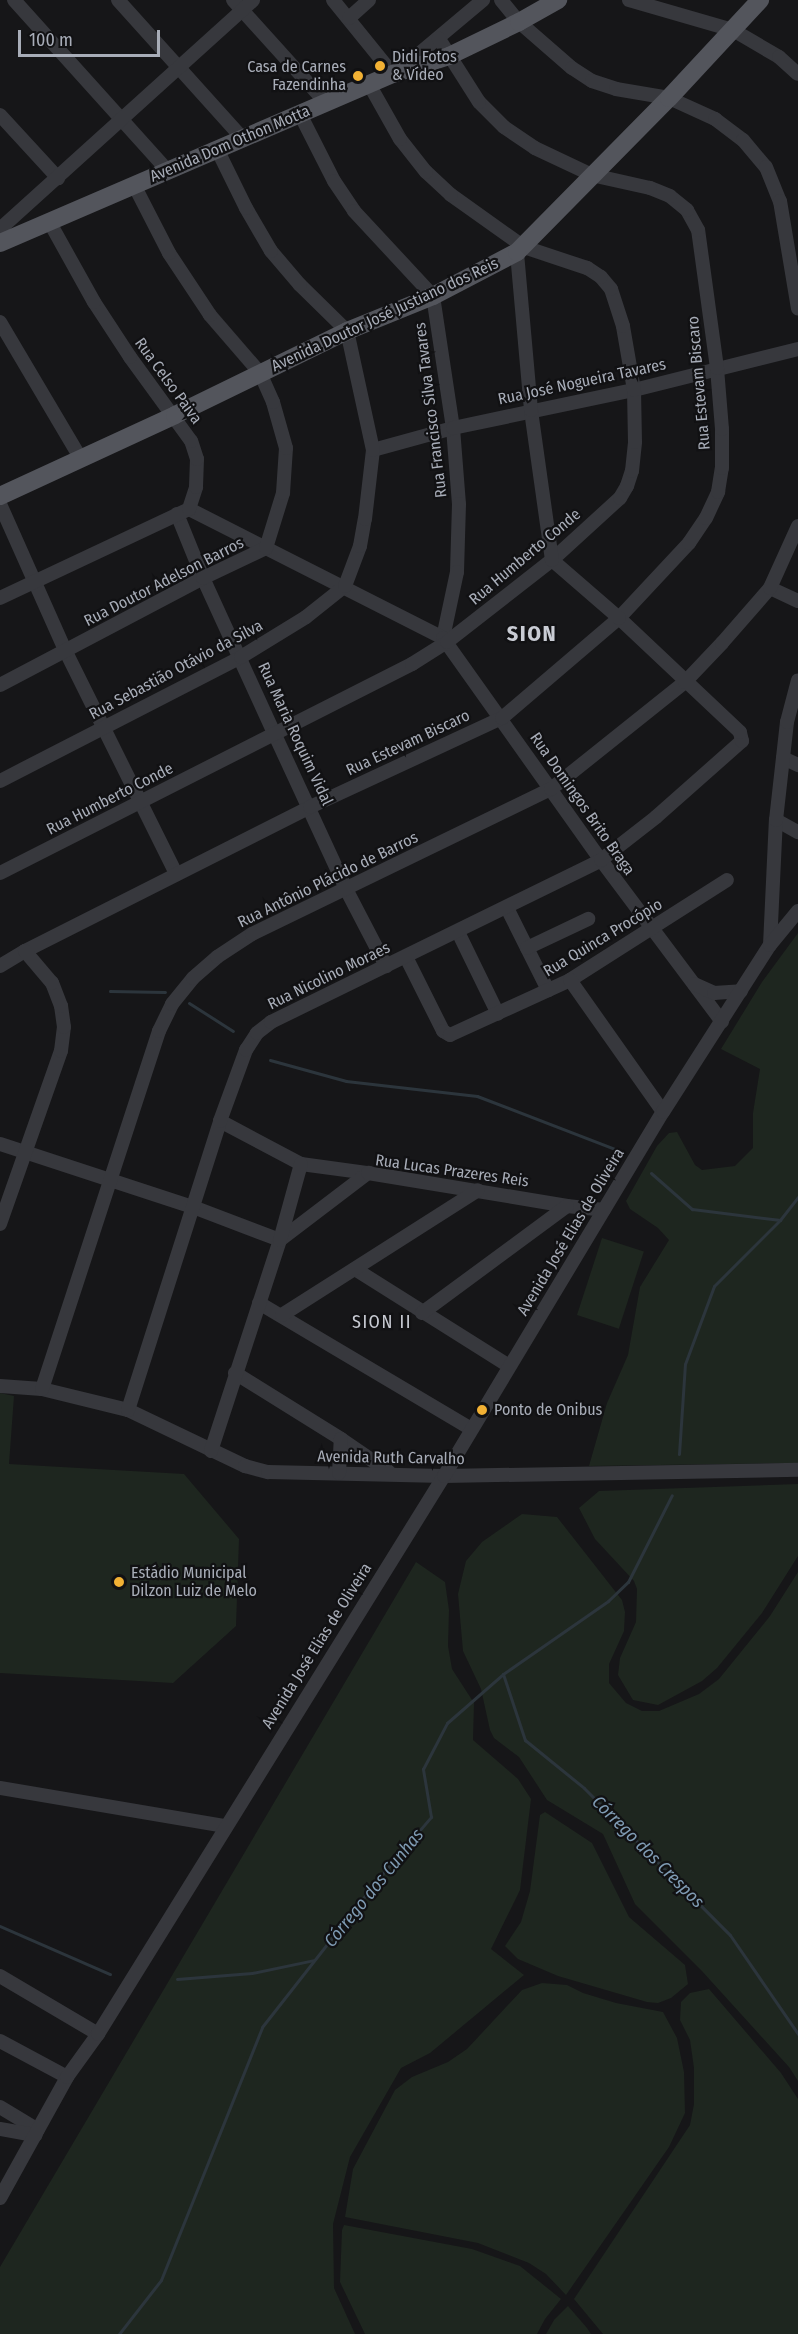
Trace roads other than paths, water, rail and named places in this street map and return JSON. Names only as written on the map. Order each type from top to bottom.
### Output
[{"type":"main road","name":"Avenida Dom Othon Motta","points":[[1,230],[50,223],[395,73],[449,56],[558,0]]},
{"type":"main road","name":"Avenida Doutor José Justiano dos Reis","points":[[0,496],[174,416],[347,332],[434,296],[521,250],[669,98],[760,0]]},
{"type":"street","points":[[14,0],[168,171]]},
{"type":"street","points":[[118,0],[243,139]]},
{"type":"street","points":[[1,230],[179,67],[238,5],[254,0]]},
{"type":"street","points":[[333,0],[395,73],[439,39],[483,0]]},
{"type":"street","points":[[349,18],[369,0]]},
{"type":"street","points":[[501,0],[519,22],[572,68],[592,81],[616,89],[669,98],[715,119],[743,140],[766,167],[780,201],[798,309]]},
{"type":"street","points":[[629,0],[732,30],[779,57],[798,74]]},
{"type":"street","points":[[238,5],[326,103]]},
{"type":"street","name":"Rua Estevam Biscaro","points":[[0,966],[25,951],[310,807],[502,718],[619,618],[689,543],[706,518],[718,492],[722,468],[722,429],[717,368],[698,230],[687,210],[670,196],[650,188],[592,175],[535,148],[504,127],[479,102],[439,39]]},
{"type":"street","name":"Rua Humberto Conde","points":[[0,873],[412,664],[552,560],[620,498],[627,486],[632,471],[635,442],[634,390],[623,326],[611,289],[601,277],[587,268],[521,250],[451,195],[426,172],[399,139],[369,84]]},
{"type":"street","points":[[300,114],[334,181],[354,211],[434,296]]},
{"type":"street","points":[[0,115],[58,178]]},
{"type":"street","points":[[218,151],[246,208],[271,251],[300,285],[347,332],[373,450],[360,546],[345,586]]},
{"type":"street","name":"Rua Doutor Adelson Barros","points":[[0,685],[203,578],[266,548],[283,493],[286,448],[273,402],[260,373],[204,306],[169,253],[134,185]]},
{"type":"street","name":"Rua Celso Paiva","points":[[50,223],[100,311],[130,357],[191,441],[197,459],[196,487],[183,512]]},
{"type":"street","points":[[521,250],[531,410],[552,560],[619,618],[685,682]]},
{"type":"street","name":"Rua Francisco Silva Tavares","points":[[434,296],[453,428],[460,540],[445,640]]},
{"type":"street","points":[[0,322],[81,459]]},
{"type":"street","name":"Rua José Nogueira Tavares","points":[[373,450],[453,428],[634,390],[798,349]]},
{"type":"street","points":[[0,504],[66,652],[176,874]]},
{"type":"street","points":[[0,598],[183,512],[345,586],[445,640]]},
{"type":"street","name":"Rua Maria Roquim Vidal","points":[[183,512],[203,578],[310,807],[346,890],[386,966]]},
{"type":"street","name":"Rua Antônio Plácido de Barros","points":[[42,1389],[159,1031],[172,1004],[186,987],[217,957],[252,934],[551,789],[685,682],[770,588],[798,526]]},
{"type":"street","name":"Rua Sebastião Otávio da Silva","points":[[0,781],[241,657],[306,617],[345,586]]},
{"type":"street","points":[[770,588],[798,601]]},
{"type":"street","name":"Rua Domingos Brito Braga","points":[[445,640],[601,860],[722,1022]]},
{"type":"street","points":[[770,945],[776,820],[783,758],[798,680]]},
{"type":"street","name":"Rua Nicolino Moraes","points":[[128,1410],[220,1121],[246,1050],[257,1033],[271,1022],[601,860],[656,817],[741,745],[740,732],[685,682]]},
{"type":"street","points":[[783,758],[798,765]]},
{"type":"street","points":[[776,820],[798,832]]},
{"type":"street","name":"Rua Quinca Procópio","points":[[406,957],[443,1031],[450,1035],[570,980],[727,880]]},
{"type":"street","points":[[507,908],[548,990]]},
{"type":"street","name":"Avenida José Elias de Oliveira","points":[[0,2198],[6,2174],[36,2132],[67,2077],[98,2034],[224,1826],[444,1476],[508,1366],[663,1112],[770,945],[798,911]]},
{"type":"street","points":[[526,948],[588,919]]},
{"type":"street","points":[[458,932],[498,1014]]},
{"type":"street","points":[[0,1224],[61,1051],[64,1027],[61,1006],[52,983],[25,951]]},
{"type":"street","points":[[570,980],[663,1112]]},
{"type":"street","points":[[692,984],[714,993],[741,991]]},
{"type":"street","points":[[220,1121],[301,1164],[368,1173]]},
{"type":"street","points":[[0,1144],[194,1207],[280,1240]]},
{"type":"street","points":[[211,1451],[280,1240],[301,1164]]},
{"type":"street","name":"Rua Lucas Prazeres Reis","points":[[280,1240],[368,1173],[604,1210]]},
{"type":"street","points":[[282,1315],[478,1190]]},
{"type":"street","points":[[422,1313],[567,1206]]},
{"type":"street","points":[[355,1269],[508,1366]]},
{"type":"street","points":[[259,1303],[471,1429]]},
{"type":"street","points":[[235,1373],[341,1439],[389,1472]]},
{"type":"street","name":"Avenida Ruth Carvalho","points":[[0,1386],[42,1389],[128,1410],[211,1451],[245,1466],[268,1472],[389,1472],[444,1476],[798,1470]]},
{"type":"street","points":[[339,1473],[341,1439]]},
{"type":"street","points":[[0,1788],[224,1826]]},
{"type":"street","points":[[0,1976],[98,2034]]},
{"type":"street","points":[[0,2041],[67,2077]]},
{"type":"street","points":[[0,2107],[36,2132]]},
{"type":"street","points":[[0,2129],[36,2132]]},
{"type":"waterway","points":[[110,991],[165,992]]},
{"type":"waterway","points":[[189,1003],[233,1031]]},
{"type":"waterway","points":[[270,1060],[346,1081],[477,1096],[615,1149]]},
{"type":"waterway","points":[[651,1173],[692,1209],[780,1220]]},
{"type":"waterway","name":"Córrego dos Cunhas","points":[[679,1454],[685,1364],[714,1286],[780,1220],[798,1197]]},
{"type":"waterway","name":"Córrego dos Cunhas","points":[[119,2334],[161,2280],[262,2027],[378,1879],[431,1817],[423,1769],[447,1723],[503,1674],[608,1601],[628,1582],[672,1495]]},
{"type":"waterway","name":"Córrego dos Crespos","points":[[503,1674],[525,1740],[584,1788],[730,1935],[798,2034]]},
{"type":"waterway","points":[[0,1926],[110,1974]]},
{"type":"waterway","points":[[177,1979],[252,1973],[314,1960]]},
{"type":"place","name":"Didi Fotos & Vídeo","points":[[380,66]]},
{"type":"place","name":"Casa de Carnes Fazendinha","points":[[358,76]]},
{"type":"place","name":"Ponto de Onibus","points":[[482,1410]]},
{"type":"place","name":"Estádio Municipal Dilzon Luiz de Melo","points":[[119,1582]]},
{"type":"district","name":"SION","points":[[532,634]]},
{"type":"district","name":"SION II","points":[[382,1322]]}]
